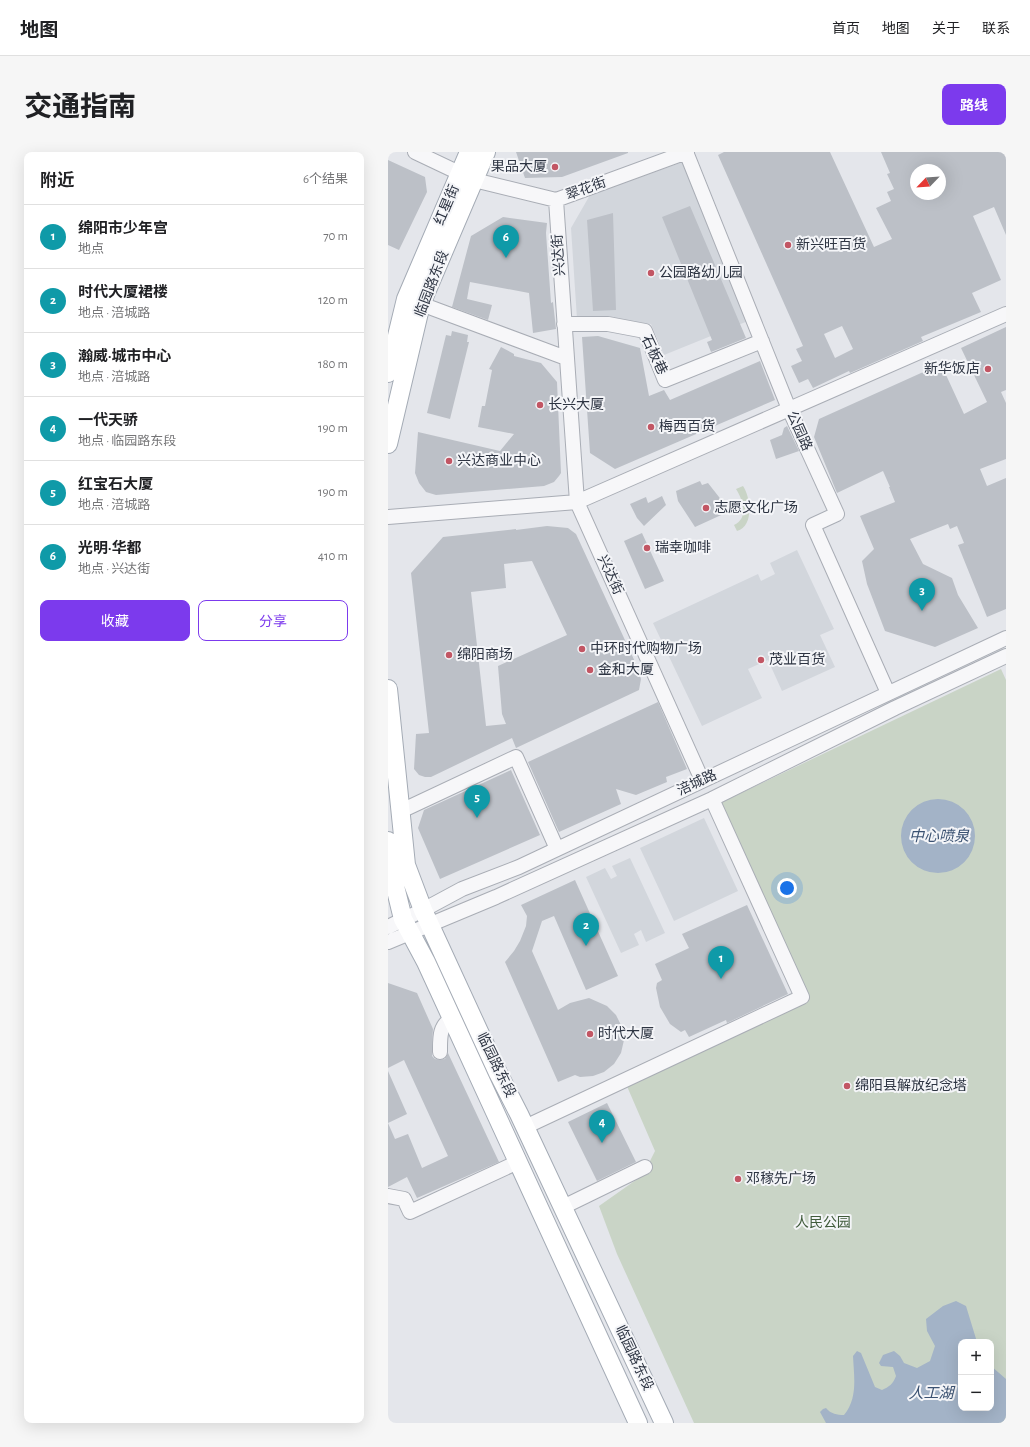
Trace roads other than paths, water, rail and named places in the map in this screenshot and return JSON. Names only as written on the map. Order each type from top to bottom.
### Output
[{"type":"main road","name":"临园路东段","points":[[388,444],[421,304],[467,177],[469,152]]},
{"type":"main road","name":"临园路东段","points":[[467,177],[486,152]]},
{"type":"main road","name":"红星街","points":[[388,373],[392,341],[406,299],[467,177]]},
{"type":"main road","name":"临园路东段","points":[[388,689],[406,865],[427,917],[498,1073],[525,1126],[664,1423]]},
{"type":"main road","points":[[388,841],[400,926],[426,962],[638,1423]]},
{"type":"street","name":"翠花街","points":[[415,152],[467,177],[556,200],[686,152]]},
{"type":"street","name":"公园路","points":[[686,152],[789,409],[837,514],[813,525],[888,693]]},
{"type":"street","name":"兴达街","points":[[556,200],[577,502],[702,780]]},
{"type":"street","points":[[421,304],[566,358]]},
{"type":"street","points":[[388,517],[577,502],[1006,314]]},
{"type":"street","name":"石板巷","points":[[564,324],[608,324],[645,331],[665,380],[762,341]]},
{"type":"street","name":"涪城路","points":[[427,917],[462,889],[519,867],[1006,638]]},
{"type":"street","name":"涪城路","points":[[388,942],[400,926],[496,897],[712,799],[890,711],[1006,656]]},
{"type":"street","points":[[400,811],[516,757],[556,849]]},
{"type":"street","points":[[525,1126],[802,997],[712,799]]},
{"type":"street","points":[[440,1052],[441,1032],[445,1024],[452,1019]]},
{"type":"street","points":[[388,1196],[404,1199],[410,1212],[518,1162]]},
{"type":"street","points":[[563,1207],[645,1167]]},
{"type":"water","name":"中心喷泉","points":[[938,799],[959,805],[969,815],[975,836],[969,857],[959,867],[938,873],[917,867],[907,857],[901,836],[907,815],[917,805]]},
{"type":"water","name":"人工湖","points":[[956,1301],[966,1306],[976,1339],[958,1339],[958,1411],[994,1411],[994,1369],[1006,1379],[1006,1423],[826,1423],[820,1412],[823,1409],[826,1408],[834,1414],[844,1415],[851,1402],[854,1387],[853,1356],[857,1351],[861,1353],[875,1387],[882,1390],[892,1383],[896,1376],[893,1367],[881,1366],[879,1363],[883,1355],[894,1351],[900,1356],[904,1363],[917,1368],[930,1361],[935,1346],[927,1331],[926,1319],[943,1306]]},
{"type":"place","name":"果品大厦","points":[[555,167]]},
{"type":"place","name":"新兴旺百货","points":[[788,245]]},
{"type":"place","name":"光明·华都","points":[[506,258]]},
{"type":"place","name":"公园路幼儿园","points":[[651,273]]},
{"type":"place","name":"新华饭店","points":[[988,369]]},
{"type":"place","name":"长兴大厦","points":[[540,405]]},
{"type":"place","name":"梅西百货","points":[[651,427]]},
{"type":"place","name":"兴达商业中心","points":[[449,461]]},
{"type":"place","name":"志愿文化广场","points":[[706,508]]},
{"type":"place","name":"瑞幸咖啡","points":[[647,548]]},
{"type":"place","name":"瀚威·城市中心","points":[[922,611]]},
{"type":"place","name":"中环时代购物广场","points":[[582,649]]},
{"type":"place","name":"绵阳商场","points":[[449,655]]},
{"type":"place","name":"茂业百货","points":[[761,660]]},
{"type":"place","name":"金和大厦","points":[[590,670]]},
{"type":"place","name":"红宝石大厦","points":[[477,818]]},
{"type":"place","name":"时代大厦裙楼","points":[[586,946]]},
{"type":"place","name":"绵阳市少年宫","points":[[721,979]]},
{"type":"place","name":"时代大厦","points":[[590,1034]]},
{"type":"place","name":"绵阳县解放纪念塔","points":[[847,1086]]},
{"type":"place","name":"一代天骄","points":[[602,1143]]},
{"type":"place","name":"邓稼先广场","points":[[738,1179]]},
{"type":"park label","name":"人民公园","points":[[823,1223]]}]
